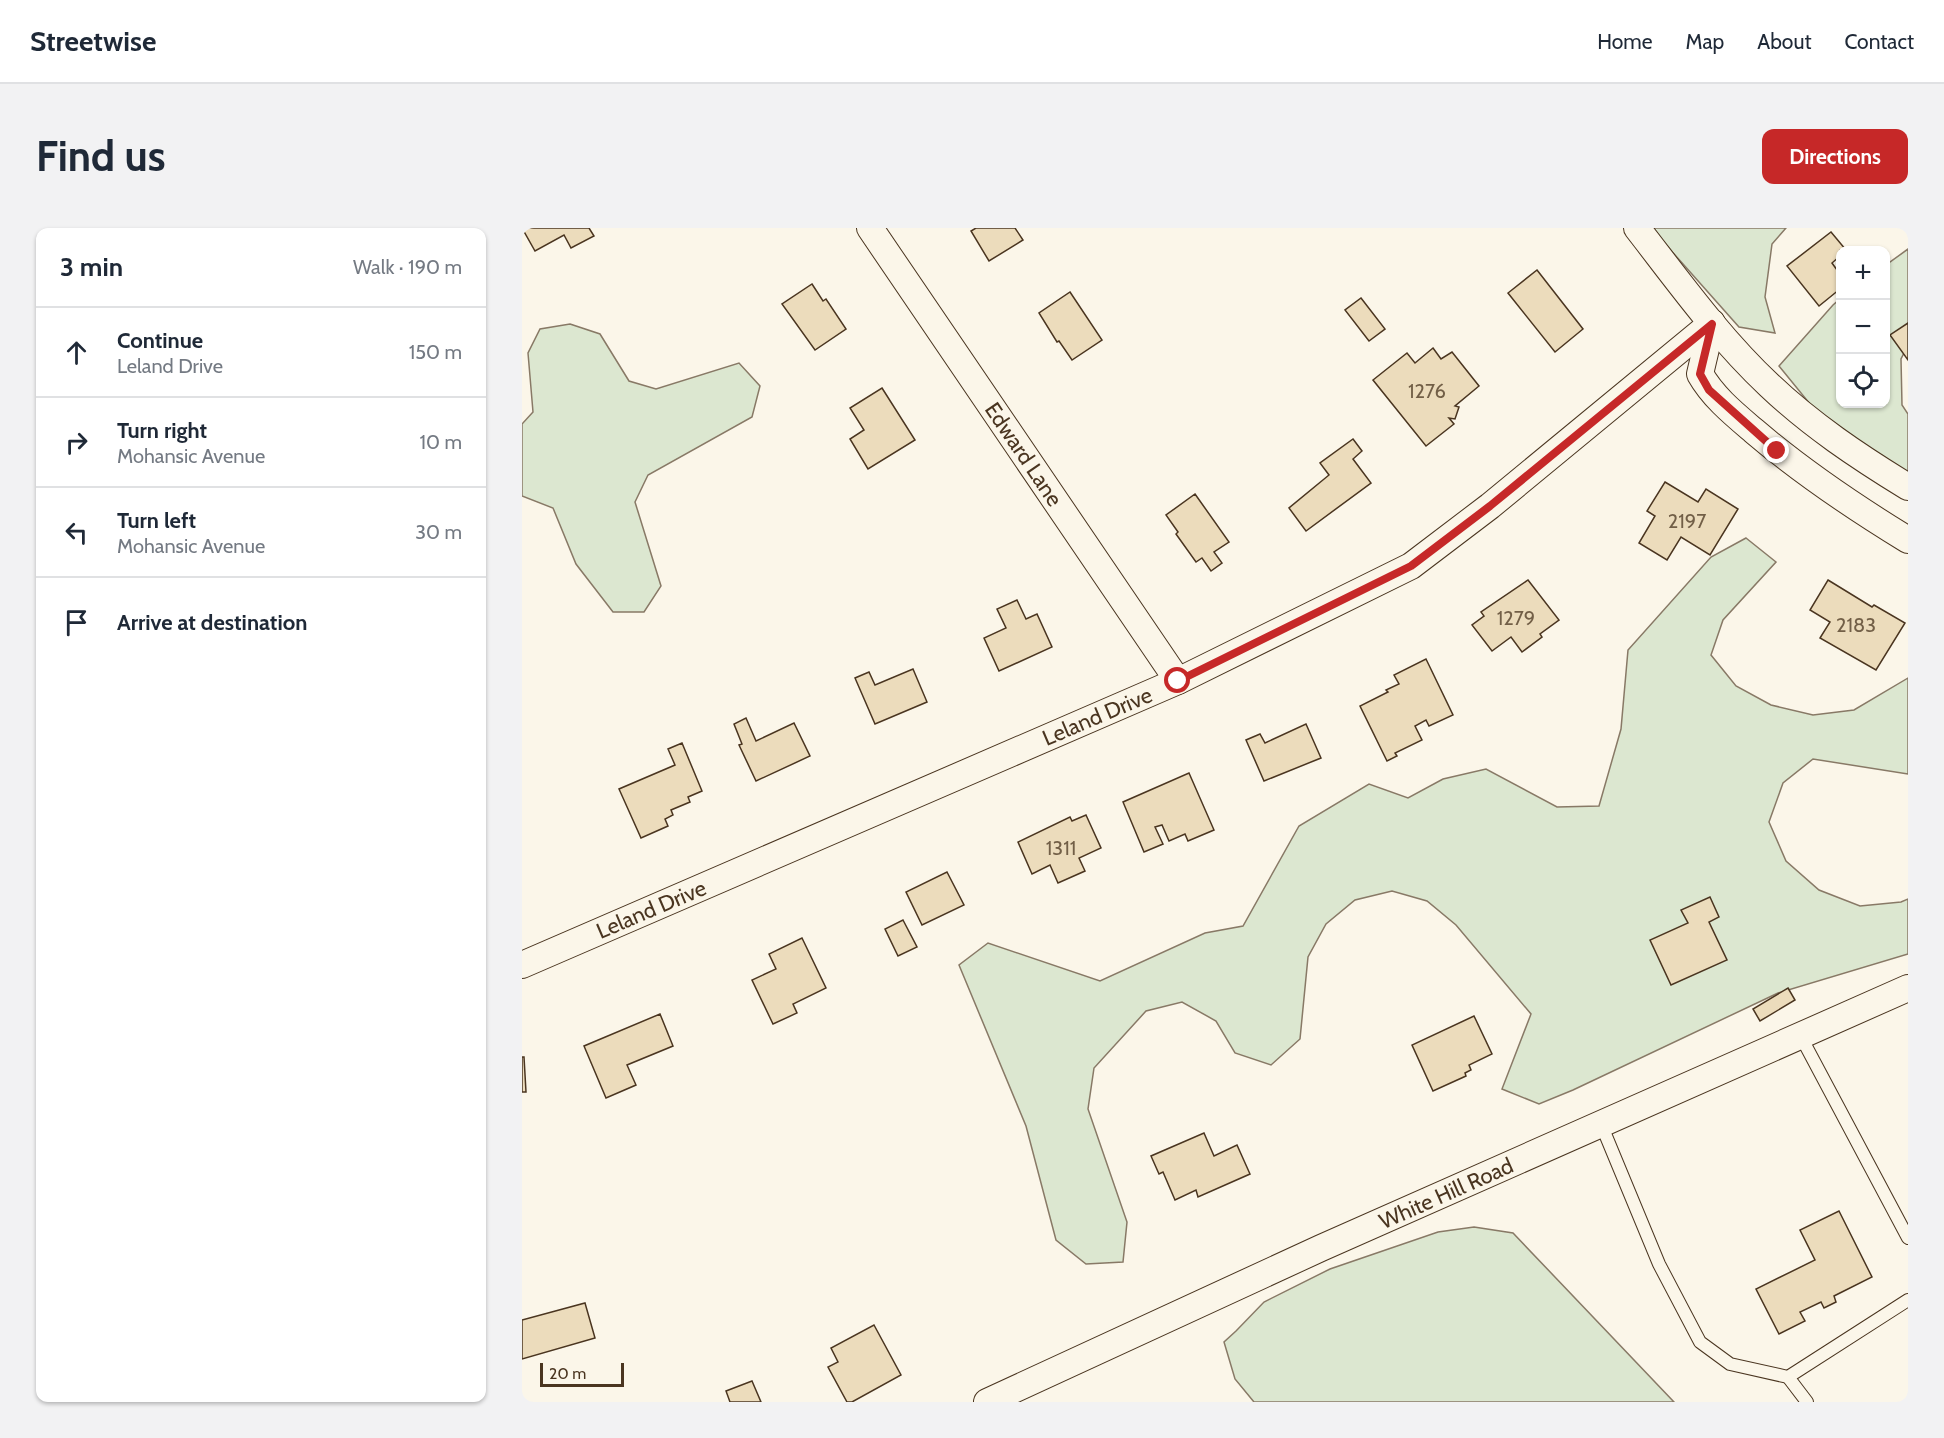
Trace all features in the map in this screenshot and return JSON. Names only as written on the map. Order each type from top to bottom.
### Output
[{"type":"street","name":"Edward Lane","points":[[870,228],[1178,681]]},
{"type":"street","points":[[1638,228],[1712,324],[1769,385],[1838,442],[1908,487]]},
{"type":"street","name":"Leland Drive","points":[[522,965],[1178,681],[1411,566],[1490,506],[1712,324]]},
{"type":"street","points":[[1712,324],[1700,374],[1709,390],[1777,451],[1853,506],[1908,540]]},
{"type":"street","name":"White Hill Road","points":[[987,1402],[1322,1248],[1908,988]]},
{"type":"lane","points":[[1800,1035],[1908,1238]]},
{"type":"lane","points":[[1601,1124],[1659,1264],[1700,1342],[1730,1364],[1788,1377],[1807,1402]]},
{"type":"lane","points":[[1788,1377],[1908,1300]]},
{"type":"green space","points":[[1651,228],[1786,228],[1772,244],[1765,297],[1775,333],[1739,327]]},
{"type":"green space","points":[[1908,249],[1908,345],[1901,359],[1902,405],[1908,414],[1908,478],[1823,420],[1779,366],[1836,302],[1836,408],[1890,408],[1890,262]]},
{"type":"green space","points":[[570,324],[600,334],[629,381],[656,389],[739,363],[760,386],[752,417],[648,475],[635,502],[661,586],[644,612],[613,612],[576,564],[553,508],[522,496],[522,424],[533,412],[528,353],[540,329]]},
{"type":"green space","points":[[1746,538],[1776,562],[1723,620],[1711,655],[1736,686],[1771,705],[1813,715],[1854,710],[1908,678],[1908,774],[1813,759],[1783,783],[1769,822],[1786,861],[1819,890],[1860,906],[1901,902],[1908,899],[1908,954],[1778,993],[1539,1104],[1502,1089],[1531,1014],[1456,925],[1427,901],[1392,891],[1355,900],[1326,924],[1308,957],[1300,1039],[1271,1065],[1235,1053],[1216,1021],[1182,1002],[1146,1011],[1094,1068],[1088,1109],[1127,1222],[1123,1262],[1086,1264],[1056,1240],[1026,1126],[959,965],[988,943],[1100,981],[1205,933],[1243,926],[1299,826],[1369,784],[1408,798],[1443,779],[1486,769],[1557,807],[1599,806],[1621,729],[1628,650],[1711,557]]},
{"type":"green space","points":[[1474,1227],[1513,1233],[1674,1402],[1254,1402],[1235,1379],[1224,1342],[1264,1302],[1330,1269],[1438,1232]]},
{"type":"building","points":[[522,228],[589,228],[594,236],[571,248],[564,235],[535,251]]},
{"type":"building","points":[[976,228],[1015,228],[1023,240],[989,261],[971,231]]},
{"type":"building","points":[[1831,232],[1843,246],[1836,246],[1836,260],[1832,263],[1836,268],[1836,292],[1819,306],[1787,266]]},
{"type":"building","points":[[1537,270],[1583,329],[1555,352],[1508,293]]},
{"type":"building","points":[[812,284],[823,301],[826,299],[846,329],[815,350],[782,304]]},
{"type":"building","points":[[1070,292],[1102,340],[1072,360],[1059,341],[1057,342],[1039,313]]},
{"type":"building","points":[[1361,298],[1385,329],[1369,341],[1345,310]]},
{"type":"building","points":[[1908,323],[1908,360],[1890,335]]},
{"type":"building","points":[[1433,348],[1441,359],[1452,352],[1479,386],[1455,406],[1459,407],[1455,419],[1449,418],[1454,424],[1426,446],[1373,380],[1407,353],[1415,363]]},
{"type":"building","points":[[882,388],[915,440],[868,469],[850,439],[864,430],[850,408]]},
{"type":"building","points":[[1353,439],[1362,451],[1353,459],[1371,483],[1306,531],[1289,508],[1329,475],[1320,463]]},
{"type":"building","points":[[1665,482],[1698,502],[1706,489],[1738,509],[1710,555],[1681,537],[1667,560],[1639,543],[1655,516],[1647,511]]},
{"type":"building","points":[[1195,494],[1229,542],[1214,552],[1222,563],[1211,571],[1202,558],[1196,562],[1166,515]]},
{"type":"building","points":[[1528,580],[1559,620],[1540,634],[1542,637],[1522,652],[1511,637],[1492,651],[1472,625],[1484,616],[1481,612]]},
{"type":"building","points":[[1828,580],[1872,607],[1874,605],[1905,623],[1876,670],[1820,638],[1830,622],[1810,610]]},
{"type":"building","points":[[1017,600],[1026,619],[1037,614],[1052,647],[999,671],[984,638],[1006,628],[997,609]]},
{"type":"building","points":[[1426,659],[1453,715],[1429,726],[1426,720],[1415,726],[1422,740],[1395,753],[1397,756],[1387,761],[1360,706],[1399,684],[1394,675]]},
{"type":"building","points":[[913,669],[927,702],[875,724],[855,678],[869,672],[875,685]]},
{"type":"building","points":[[746,718],[756,741],[794,723],[810,756],[756,781],[739,745],[742,744],[734,724]]},
{"type":"building","points":[[1306,724],[1321,758],[1264,781],[1246,740],[1260,734],[1265,743]]},
{"type":"building","points":[[682,743],[702,791],[688,797],[690,802],[671,810],[673,815],[665,819],[668,826],[641,838],[619,789],[675,765],[668,749]]},
{"type":"building","points":[[1189,773],[1214,830],[1188,841],[1185,834],[1169,841],[1162,825],[1155,827],[1163,844],[1144,852],[1123,802]]},
{"type":"building","points":[[1086,815],[1101,848],[1079,858],[1085,871],[1058,883],[1050,865],[1032,874],[1018,842],[1070,817],[1072,821]]},
{"type":"building","points":[[947,872],[964,905],[922,925],[906,892]]},
{"type":"building","points":[[1710,897],[1719,917],[1709,922],[1727,960],[1671,985],[1650,940],[1688,923],[1681,910]]},
{"type":"building","points":[[903,920],[917,947],[898,956],[885,929]]},
{"type":"building","points":[[802,938],[826,988],[793,1004],[797,1013],[773,1024],[752,980],[776,969],[769,954]]},
{"type":"building","points":[[1788,988],[1795,1000],[1760,1021],[1753,1009]]},
{"type":"building","points":[[660,1014],[673,1046],[627,1065],[636,1085],[606,1098],[584,1046]]},
{"type":"building","points":[[1474,1016],[1492,1054],[1469,1065],[1471,1070],[1465,1073],[1466,1076],[1433,1091],[1412,1045]]},
{"type":"building","points":[[522,1057],[524,1057],[526,1092],[522,1092]]},
{"type":"building","points":[[1204,1133],[1214,1156],[1237,1145],[1250,1174],[1198,1197],[1196,1190],[1175,1200],[1163,1172],[1159,1174],[1151,1156]]},
{"type":"building","points":[[1839,1211],[1872,1277],[1834,1296],[1836,1302],[1824,1308],[1821,1302],[1800,1312],[1805,1321],[1779,1334],[1756,1289],[1815,1260],[1800,1230]]},
{"type":"building","points":[[585,1303],[595,1338],[522,1359],[522,1320]]},
{"type":"building","points":[[874,1325],[901,1375],[852,1402],[847,1402],[828,1367],[838,1362],[831,1348]]},
{"type":"building","points":[[752,1381],[761,1402],[730,1402],[726,1391]]},
{"type":"route","points":[[1178,681],[1411,566],[1490,506],[1712,324],[1700,374],[1709,390],[1777,451]]}]
